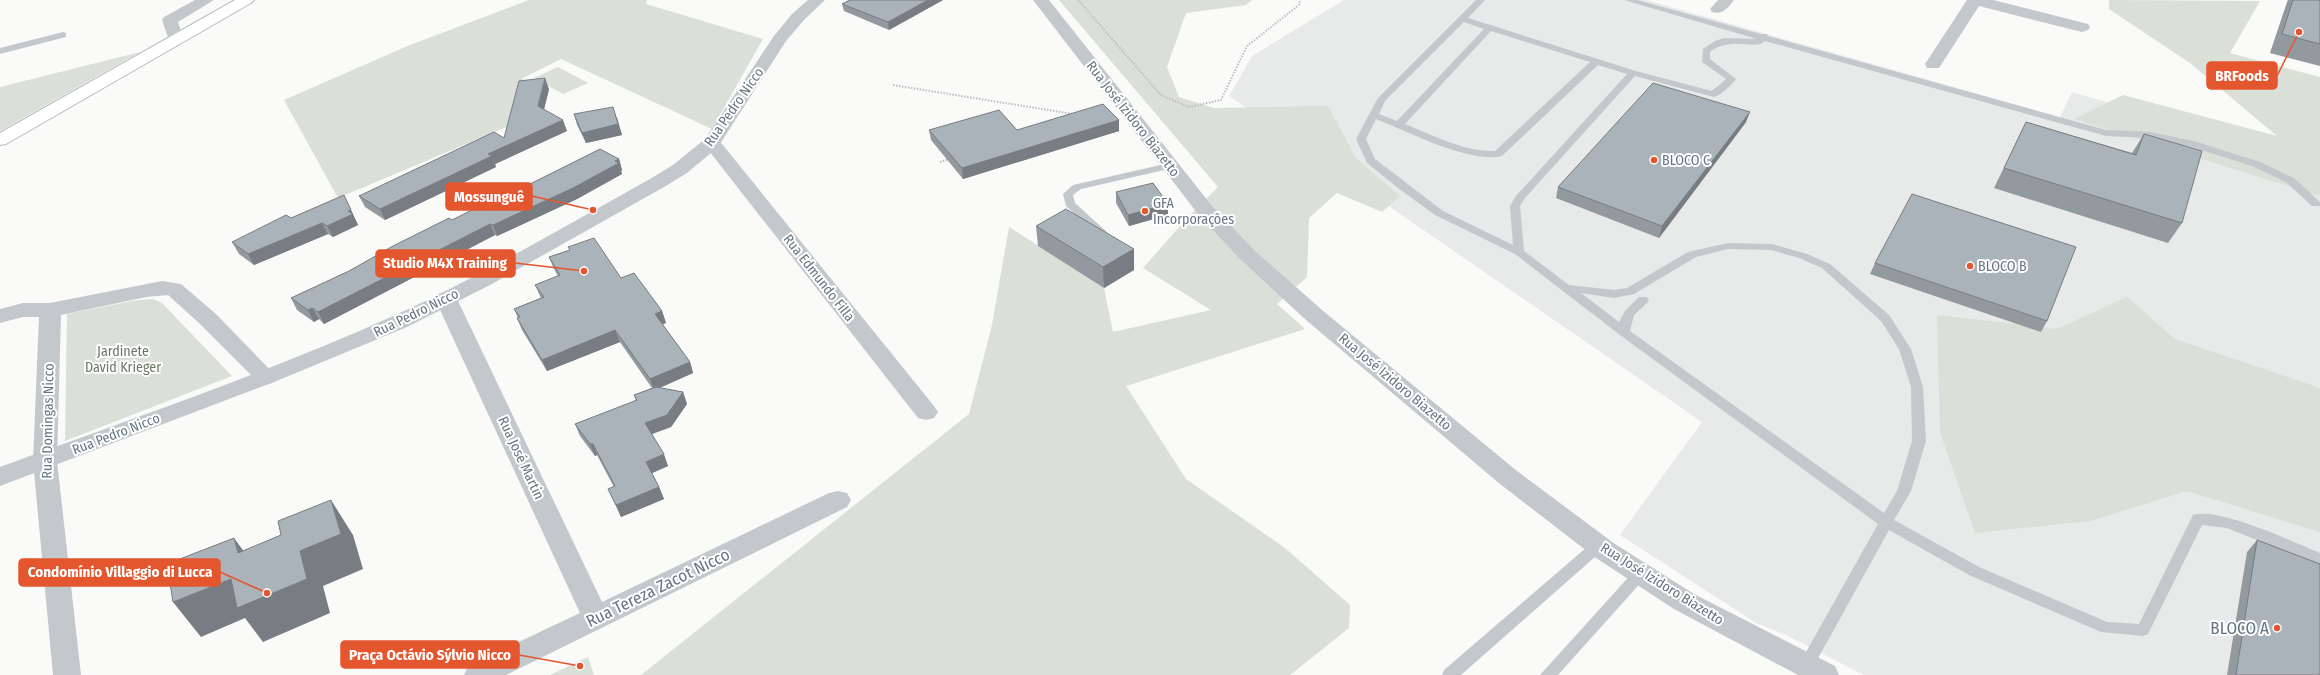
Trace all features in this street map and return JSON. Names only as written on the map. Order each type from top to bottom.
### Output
[{"type":"main road","points":[[0,140],[246,0]]},
{"type":"street","points":[[176,40],[170,20],[206,0]]},
{"type":"street","name":"Rua Pedro Nicco","points":[[0,477],[266,378],[357,341],[446,299],[657,183],[680,169],[712,143],[787,29],[817,0]]},
{"type":"street","name":"Rua José Izidoro Biazetto","points":[[1041,0],[1169,166],[1229,237],[1268,274],[1492,462],[1599,545],[1640,574],[1729,626],[1816,670]]},
{"type":"street","points":[[1933,64],[1975,0],[2082,28]]},
{"type":"street","name":"Rua Edmundo Filla","points":[[712,143],[926,412]]},
{"type":"street","points":[[0,316],[23,310],[50,310],[146,290],[162,288],[174,289],[208,319],[266,378]]},
{"type":"street","name":"Rua José Martin","points":[[446,299],[596,618]]},
{"type":"street","name":"Rua Domingas Nicco","points":[[50,310],[45,461],[67,675]]},
{"type":"street","name":"Rua Tereza Zacot Nicco","points":[[478,675],[838,500]]},
{"type":"lane","points":[[1481,0],[1381,100],[1362,139],[1372,161],[1439,213],[1519,252],[1624,332],[1886,522],[1974,571],[2106,628],[2143,630],[2198,519],[2228,523],[2320,559]]},
{"type":"lane","points":[[1628,0],[1764,36],[1910,80],[2106,133],[2150,135],[2194,144],[2256,164],[2290,180],[2316,204]]},
{"type":"lane","points":[[1462,19],[1596,62],[1714,94],[1731,79],[1705,60],[1706,51],[1713,44],[1724,40],[1758,43],[1764,36]]},
{"type":"lane","points":[[1400,124],[1489,28]]},
{"type":"lane","points":[[0,52],[63,35]]},
{"type":"lane","points":[[1374,115],[1461,148],[1487,155],[1498,154],[1596,62]]},
{"type":"lane","points":[[1519,252],[1515,206],[1521,196],[1633,73]]},
{"type":"lane","points":[[1114,244],[1070,204],[1068,194],[1077,187],[1169,166]]},
{"type":"lane","points":[[1568,288],[1593,293],[1614,294],[1630,291],[1692,254],[1728,246],[1772,247],[1803,256],[1826,266],[1885,318],[1905,349],[1917,387],[1919,441],[1904,491],[1886,522],[1816,670]]},
{"type":"lane","points":[[1624,332],[1627,316],[1642,300]]},
{"type":"lane","points":[[1450,675],[1599,545]]},
{"type":"lane","points":[[1548,675],[1640,574]]},
{"type":"path","points":[[1078,0],[1161,95],[1189,107],[1221,100],[1247,46],[1299,5],[1300,0]]},
{"type":"path","points":[[893,85],[1074,114]]},
{"type":"path","points":[[940,162],[954,158]]},
{"type":"shaded area","points":[[1344,0],[1646,0],[2060,117],[2072,92],[2320,164],[2320,675],[1864,675],[1784,634],[1756,623],[1620,535],[1702,422],[1229,96],[1252,56]]},
{"type":"green space","points":[[529,0],[647,0],[646,4],[763,39],[712,129],[561,59],[523,78],[523,91],[516,123],[338,198],[284,100],[410,45]]},
{"type":"green space","points":[[1059,0],[1252,0],[1246,5],[1186,13],[1167,67],[1179,97],[1214,108],[1328,106],[1356,158],[1400,196],[1382,212],[1337,193],[1309,218],[1307,277],[1277,304],[1305,329],[1126,386],[1186,479],[1285,548],[1350,605],[1349,628],[1290,675],[641,675],[969,414],[992,325],[1009,227],[1104,288],[1113,332],[1211,310],[1143,268],[1188,217],[1218,187]]},
{"type":"green space","points":[[2109,0],[2260,1],[2230,53],[2320,77],[2320,196],[2074,119],[2123,95],[2277,136],[2190,63],[2109,9]]},
{"type":"green space","points":[[140,52],[0,131],[0,87]]},
{"type":"green space","points":[[558,67],[588,83],[563,94],[534,78]]},
{"type":"green space","points":[[2127,297],[2175,339],[2320,388],[2320,532],[2187,491],[2090,521],[1975,533],[1940,432],[1937,315],[2057,329]]},
{"type":"green space","name":"Jardinete David Krieger","points":[[153,299],[162,303],[232,376],[65,441],[67,314],[137,300]]},
{"type":"green space","points":[[588,657],[594,675],[550,675]]},
{"type":"building","points":[[850,0],[928,0],[888,22],[842,4]]},
{"type":"building","points":[[2293,0],[2320,0],[2320,44],[2282,34]]},
{"type":"building","points":[[545,78],[538,106],[563,120],[488,154],[492,156],[380,209],[359,196],[494,132],[504,138],[519,81]]},
{"type":"building","name":"BLOCO C","points":[[1653,83],[1750,112],[1662,226],[1558,187]]},
{"type":"building","points":[[1103,104],[1119,120],[962,168],[929,130],[999,110],[1017,130]]},
{"type":"building","points":[[613,107],[618,124],[582,133],[574,114]]},
{"type":"building","points":[[2026,122],[2136,155],[2144,134],[2202,151],[2182,223],[2004,168]]},
{"type":"building","points":[[600,149],[619,159],[615,161],[619,163],[573,188],[493,225],[490,224],[318,312],[312,308],[308,310],[291,298],[349,271],[393,246],[449,218],[452,220],[492,200],[493,201],[530,184]]},
{"type":"building","points":[[1153,183],[1168,204],[1128,215],[1116,192]]},
{"type":"building","name":"BLOCO B","points":[[1912,194],[2076,247],[2047,321],[1875,263]]},
{"type":"building","points":[[344,195],[351,210],[348,211],[353,214],[327,226],[322,223],[248,254],[232,242],[286,215],[291,218]]},
{"type":"building","points":[[1066,209],[1134,249],[1103,267],[1036,226]]},
{"type":"building","points":[[594,238],[621,278],[634,273],[662,311],[655,314],[690,362],[650,379],[615,330],[542,360],[517,318],[520,317],[514,309],[544,297],[535,285],[560,275],[549,257],[570,250],[568,247]]},
{"type":"building","points":[[656,387],[683,392],[667,415],[645,423],[664,454],[646,462],[659,487],[616,505],[608,489],[615,486],[593,444],[590,444],[575,424],[637,400],[634,395]]},
{"type":"building","points":[[331,500],[341,534],[300,551],[307,579],[237,608],[231,579],[173,602],[167,564],[234,538],[238,553],[281,535],[278,521]]},
{"type":"building","name":"BLOCO A","points":[[2257,540],[2320,564],[2320,675],[2236,675]]},
{"type":"place","name":"BRFoods","points":[[2299,32]]},
{"type":"place","name":"BLOCO C","points":[[1654,160]]},
{"type":"place","name":"Mossunguê","points":[[593,210]]},
{"type":"place","name":"GFA Incorporações","points":[[1145,211]]},
{"type":"place","name":"BLOCO B","points":[[1970,266]]},
{"type":"place","name":"Studio M4X Training","points":[[584,271]]},
{"type":"place","name":"Condomínio Villaggio di Lucca","points":[[267,593]]},
{"type":"place","name":"BLOCO A","points":[[2277,628]]},
{"type":"place","name":"Praça Octávio Sýlvio Nicco","points":[[580,666]]}]
